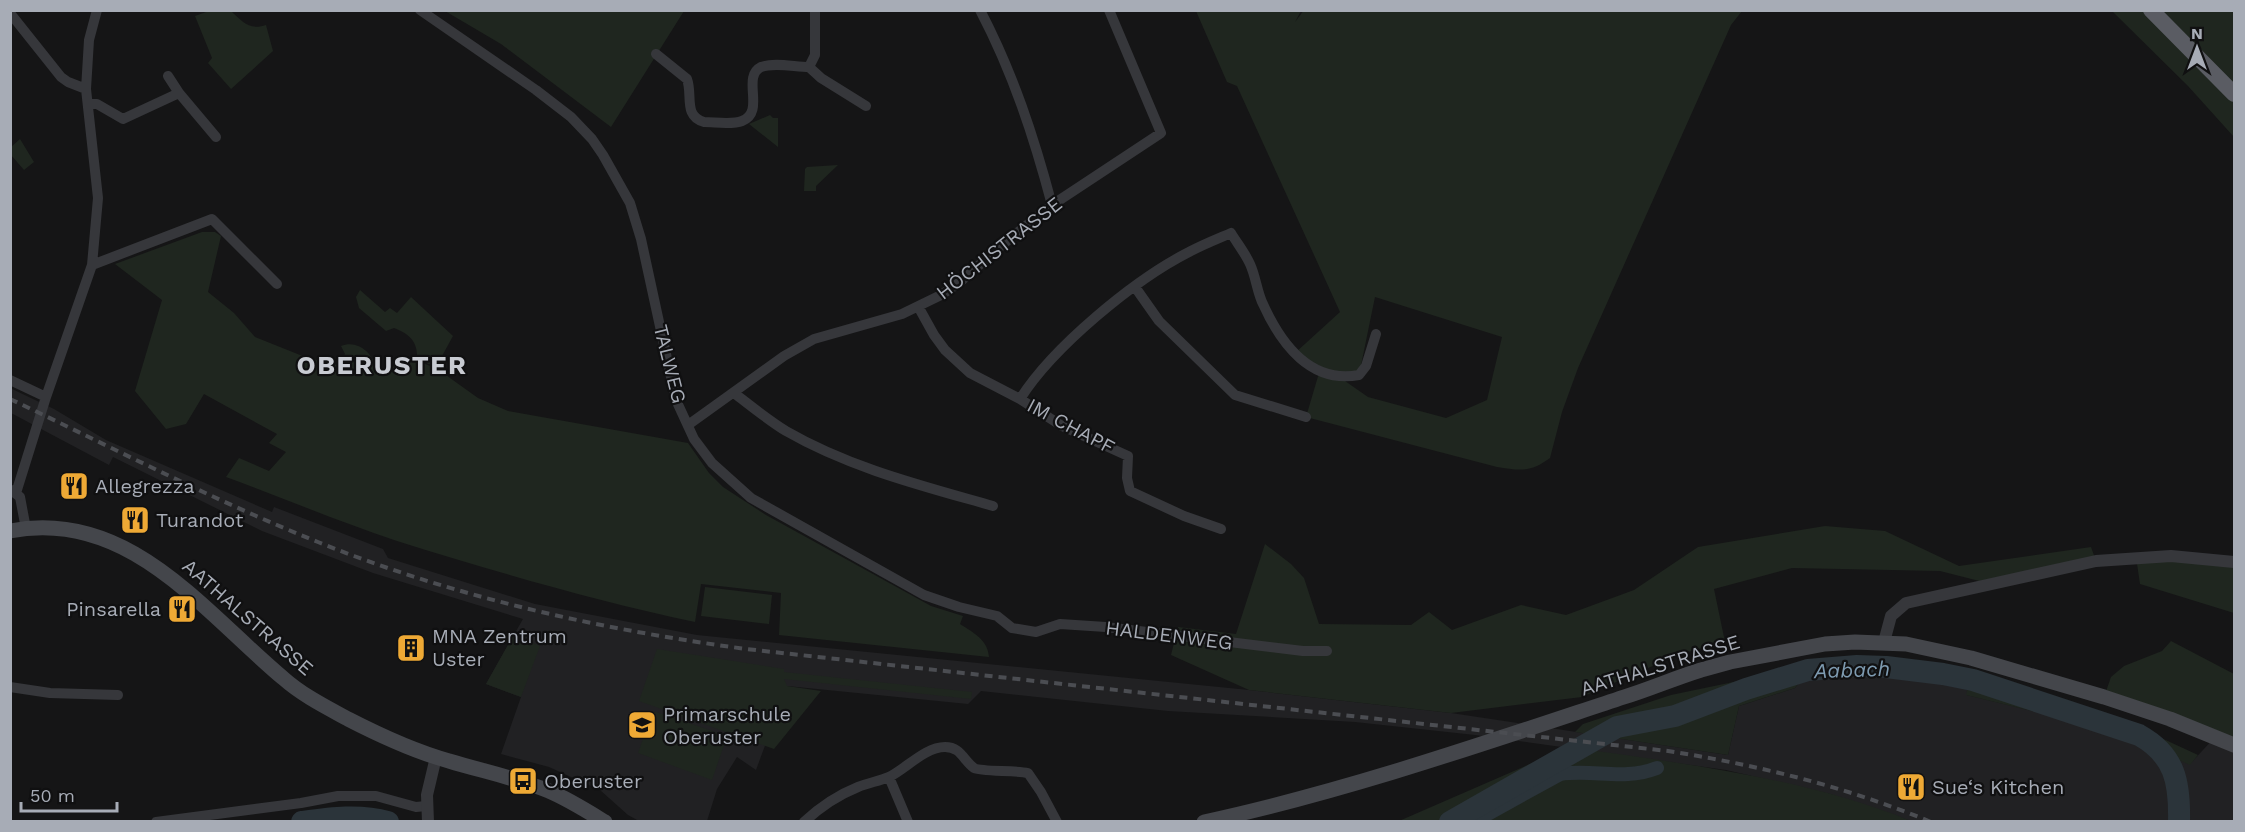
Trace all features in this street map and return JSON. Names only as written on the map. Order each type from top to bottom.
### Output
[{"type":"highway","points":[[2151,10],[2235,94]]},
{"type":"highway","points":[[2164,10],[2235,82]]},
{"type":"main road","name":"AATHALSTRASSE","points":[[10,531],[64,530],[95,536],[119,544],[168,575],[285,680],[316,701],[383,737],[436,757],[523,781],[551,792],[604,822]]},
{"type":"main road","name":"AATHALSTRASSE","points":[[1204,822],[1290,802],[1360,782],[1516,734],[1688,674],[1730,662],[1825,644],[1884,642],[1929,647],[2170,718],[2235,745]]},
{"type":"street","points":[[26,529],[23,505],[20,497],[13,492],[92,265],[98,198],[86,88],[89,40],[97,10]]},
{"type":"street","name":"TALWEG","points":[[420,10],[536,90],[571,117],[592,139],[630,204],[676,400],[694,439],[712,463],[733,483],[767,508],[924,595],[959,607],[997,616],[1012,628]]},
{"type":"street","points":[[809,67],[815,55],[815,10]]},
{"type":"street","points":[[980,10],[1023,103],[1052,205]]},
{"type":"street","name":"HÖCHISTRASSE","points":[[688,425],[784,356],[814,339],[848,328],[882,321],[919,308],[960,282],[1052,205],[1161,133],[1109,10]]},
{"type":"street","points":[[10,13],[61,77],[86,88]]},
{"type":"street","points":[[656,54],[687,79],[691,112],[704,122],[740,122],[747,118],[752,110],[753,75],[759,68],[768,66],[809,67],[821,78],[866,106]]},
{"type":"street","points":[[168,76],[179,93],[216,137]]},
{"type":"street","points":[[88,104],[97,104],[123,119],[179,93]]},
{"type":"street","points":[[92,265],[212,219],[277,284]]},
{"type":"street","points":[[1020,399],[1044,366],[1135,286],[1187,253],[1230,233],[1250,264],[1262,303],[1275,328],[1295,353],[1319,373],[1344,378],[1359,375],[1366,366],[1376,334]]},
{"type":"street","points":[[1135,286],[1159,321],[1235,395],[1306,417]]},
{"type":"street","name":"IM CHAPF","points":[[919,308],[934,335],[957,362],[978,377],[1020,399],[1062,426],[1128,456],[1127,478],[1130,491],[1185,516],[1221,529]]},
{"type":"street","points":[[10,380],[46,397]]},
{"type":"street","points":[[734,393],[785,430],[810,442],[887,475],[993,506]]},
{"type":"street","points":[[1884,642],[1891,616],[1906,603],[2096,561],[2171,556],[2235,562]]},
{"type":"street","name":"HALDENWEG","points":[[1012,628],[1036,632],[1060,624],[1106,627],[1303,651],[1327,651]]},
{"type":"street","points":[[10,687],[50,693],[118,695]]},
{"type":"street","points":[[804,822],[843,794],[889,777],[926,753],[940,747],[956,749],[974,768],[981,771],[1015,770],[1028,773],[1057,822]]},
{"type":"street","points":[[428,822],[427,795],[436,757]]},
{"type":"street","points":[[889,777],[908,822]]},
{"type":"street","points":[[156,822],[302,803],[338,796],[376,796],[417,807],[426,806]]},
{"type":"shaded area","points":[[1304,10],[1742,11],[1731,25],[1578,368],[1562,412],[1550,458],[1543,463],[1525,469],[1497,467],[1306,417],[1319,373],[1295,353],[1340,312],[1237,86],[1227,82],[1196,11],[1301,11],[1295,22]],"holes":[[[1375,297],[1502,337],[1487,400],[1446,418],[1368,397],[1345,381],[1359,375]]]},
{"type":"shaded area","points":[[209,11],[231,11],[250,26],[266,25],[273,51],[231,89],[208,63],[212,58],[195,16]]},
{"type":"shaded area","points":[[445,11],[684,11],[611,127],[501,44]]},
{"type":"shaded area","points":[[2112,11],[2234,11],[2234,137],[2188,86]]},
{"type":"shaded area","points":[[770,115],[778,118],[778,147],[749,124]]},
{"type":"shaded area","points":[[20,139],[34,162],[24,170],[11,155],[11,147]]},
{"type":"shaded area","points":[[838,165],[816,186],[816,191],[804,191],[807,167]]},
{"type":"shaded area","points":[[202,232],[215,232],[221,236],[208,292],[234,313],[255,337],[305,357],[337,365],[345,354],[341,346],[353,344],[372,357],[376,368],[389,374],[394,366],[404,365],[414,360],[436,368],[478,398],[508,411],[688,443],[709,473],[723,487],[766,515],[931,606],[963,616],[960,624],[983,641],[989,657],[779,635],[781,593],[701,584],[695,622],[657,614],[544,585],[397,541],[226,477],[239,458],[269,471],[286,452],[269,443],[277,434],[204,394],[186,424],[166,429],[135,391],[162,300],[115,264]]},
{"type":"shaded area","points":[[360,290],[385,312],[390,308],[397,313],[411,297],[453,336],[436,367],[417,359],[416,347],[412,339],[394,328],[386,331],[359,308],[356,297]]},
{"type":"shaded area","points":[[10,388],[54,409],[106,440],[272,512],[274,507],[383,549],[388,558],[535,604],[697,635],[1249,690],[1451,713],[1728,755],[1739,706],[1795,688],[1808,671],[1894,670],[1968,687],[1967,695],[2115,731],[2190,764],[2215,737],[2234,745],[2234,821],[1911,821],[1830,794],[1726,770],[1475,735],[1355,722],[1168,711],[981,691],[968,704],[787,686],[756,770],[737,757],[717,789],[707,821],[639,821],[628,815],[600,790],[549,767],[501,754],[521,697],[486,684],[523,619],[373,573],[262,531],[113,457],[109,465],[11,413]]},
{"type":"shaded area","points":[[1825,526],[1885,531],[1959,566],[2091,547],[2096,561],[1995,585],[1940,571],[1792,568],[1714,589],[1725,642],[1680,654],[1582,697],[1451,713],[1249,690],[1171,655],[1178,627],[1236,634],[1265,544],[1291,564],[1304,578],[1319,624],[1411,625],[1429,612],[1452,630],[1521,605],[1566,615],[1634,590],[1698,547]]},
{"type":"shaded area","points":[[2136,557],[2234,562],[2234,613],[2140,584]]},
{"type":"shaded area","points":[[705,587],[772,595],[769,624],[701,616]]},
{"type":"shaded area","points":[[513,636],[540,646],[521,697],[486,684]]},
{"type":"shaded area","points":[[2171,641],[2234,674],[2234,745],[2104,697],[2111,677],[2124,666],[2162,651]]},
{"type":"shaded area","points":[[657,649],[784,669],[784,672],[972,692],[971,699],[784,679],[787,686],[821,691],[774,749],[639,701]]},
{"type":"shaded area","points":[[1883,658],[1929,664],[1977,674],[2144,730],[2198,755],[2190,765],[2115,731],[1966,695],[1968,687],[1894,670],[1808,671],[1795,688],[1739,706],[1728,755],[1575,732],[1583,724],[1671,695],[1743,680],[1811,662]]},
{"type":"shaded area","points":[[653,711],[727,736],[712,780],[638,753]]},
{"type":"shaded area","points":[[1569,747],[1699,766],[1785,783],[1828,793],[1911,821],[1399,821]]},
{"type":"waterway","name":"Aabach","points":[[1450,822],[1617,727],[1675,716],[1746,689],[1808,670],[1857,666],[1886,667],[1973,680],[2139,735],[2161,751],[2173,771],[2178,794],[2179,822]]},
{"type":"waterway","points":[[1473,822],[1560,774],[1632,774],[1657,768]]},
{"type":"waterway","name":"Aabach","points":[[302,822],[356,817],[388,822]]},
{"type":"railway","points":[[10,399],[223,501],[310,539],[450,588],[547,613],[646,633],[746,649],[1668,751],[1769,770],[1867,798],[1931,822]]},
{"type":"place","name":"Allegrezza","points":[[74,486]]},
{"type":"place","name":"Turandot","points":[[135,520]]},
{"type":"place","name":"Pinsarella","points":[[182,609]]},
{"type":"place","name":"MNA Zentrum Uster","points":[[411,648]]},
{"type":"place","name":"Primarschule Oberuster","points":[[642,725]]},
{"type":"place","name":"Oberuster","points":[[523,781]]},
{"type":"place","name":"Sue‘s Kitchen","points":[[1911,787]]},
{"type":"district","name":"OBERUSTER","points":[[382,365]]}]
